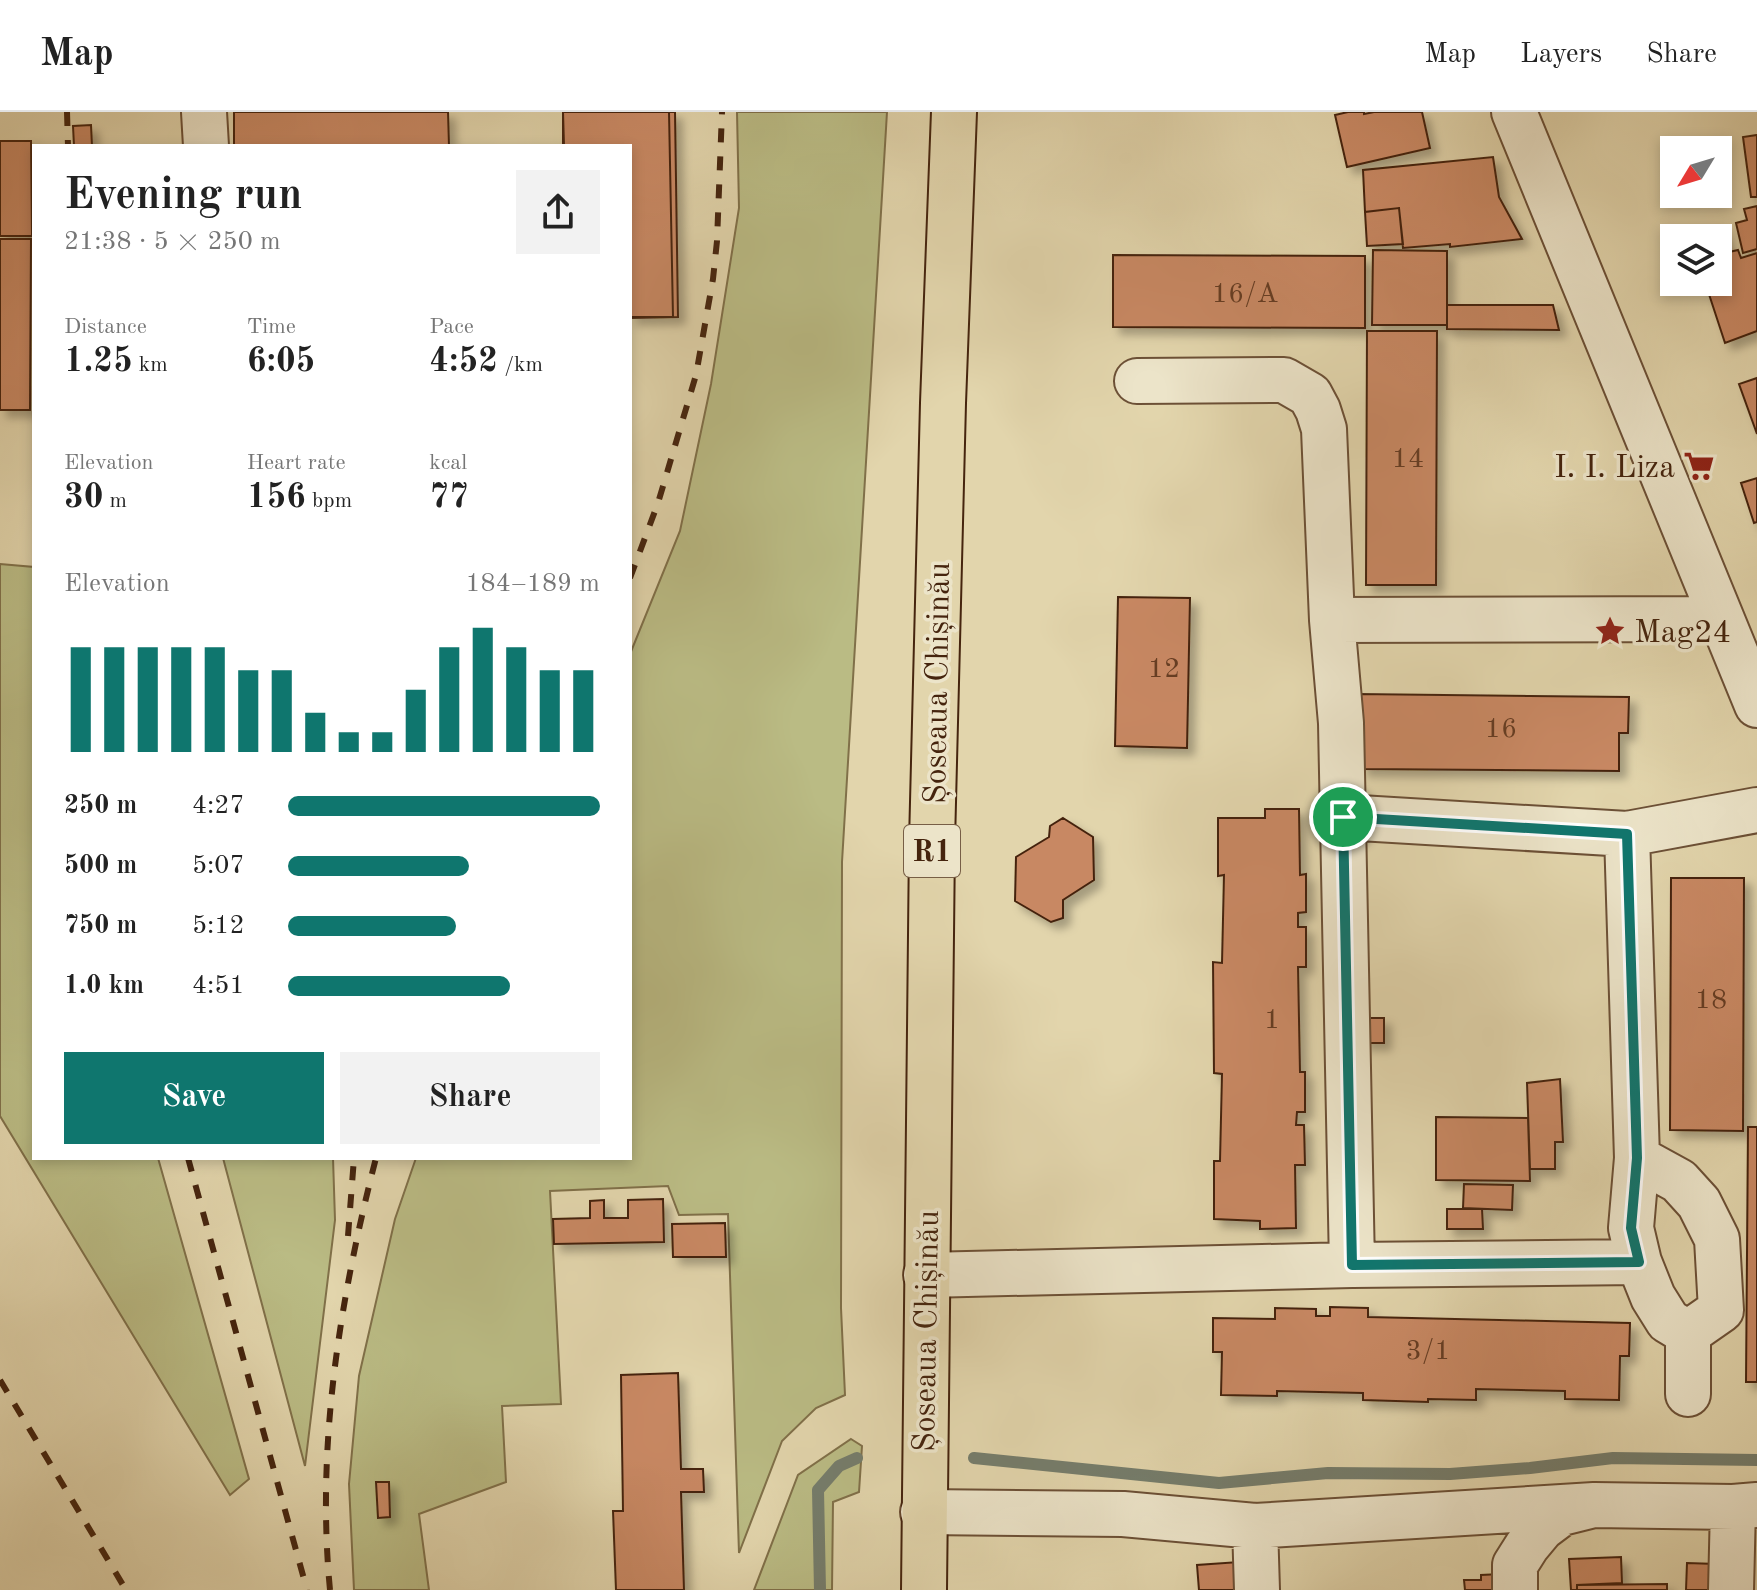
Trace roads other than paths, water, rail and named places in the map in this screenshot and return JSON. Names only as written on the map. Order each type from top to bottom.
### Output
[{"type":"highway","name":"Șoseaua Chișinău","points":[[924,1590],[932,842],[954,112]]},
{"type":"street","points":[[204,112],[206,144]]},
{"type":"street","points":[[1514,112],[1757,705]]},
{"type":"street","points":[[1137,381],[1284,380],[1310,395],[1324,429],[1332,620],[1341,723],[1352,1265]]},
{"type":"street","points":[[1332,620],[1721,619]]},
{"type":"street","points":[[1343,817],[1627,834],[1757,810]]},
{"type":"street","points":[[1627,834],[1637,1158],[1631,1228],[1639,1262],[1653,1297],[1668,1321],[1688,1333]]},
{"type":"street","points":[[1637,1158],[1679,1181],[1699,1203],[1717,1239],[1721,1310],[1688,1333]]},
{"type":"street","points":[[926,1275],[1639,1262]]},
{"type":"street","points":[[1688,1333],[1688,1394]]},
{"type":"street","points":[[923,1512],[1123,1514],[1255,1526],[1594,1505],[1745,1506],[1731,1590]]},
{"type":"street","points":[[1515,1590],[1515,1565],[1542,1528],[1562,1513],[1594,1505]]},
{"type":"street","points":[[1255,1526],[1257,1590]]},
{"type":"waterway","points":[[820,1590],[818,1490],[839,1466],[857,1458]]},
{"type":"waterway","points":[[974,1458],[1219,1483],[1328,1473],[1450,1474],[1613,1458],[1757,1460]]},
{"type":"railway","points":[[67,112],[68,144]]},
{"type":"railway","points":[[632,573],[658,503],[696,375],[717,241],[722,112]]},
{"type":"railway","points":[[189,1160],[307,1590]]},
{"type":"railway","points":[[348,1236],[354,1160]]},
{"type":"railway","points":[[330,1590],[326,1481],[334,1372],[352,1264],[376,1160]]},
{"type":"railway","points":[[0,1380],[126,1590]]},
{"type":"place","name":"I. I. Liza","points":[[1699,466]]},
{"type":"place","name":"Mag24","points":[[1610,631]]}]
